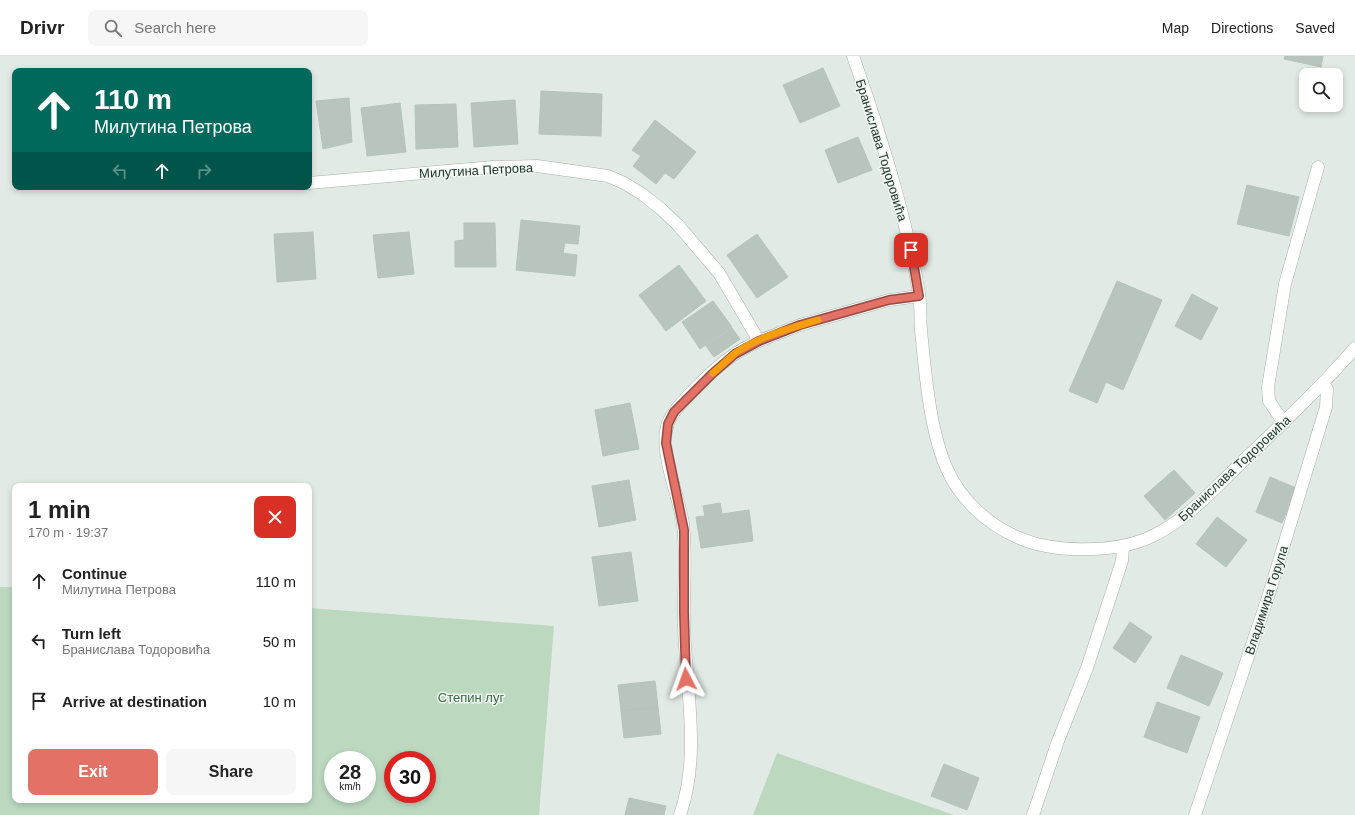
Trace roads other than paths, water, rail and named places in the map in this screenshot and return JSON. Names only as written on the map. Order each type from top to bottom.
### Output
[{"type":"street","name":"Бранислава Тодоровића","points":[[853,56],[888,161],[911,250],[919,296],[934,434],[947,469],[964,497],[985,517],[1005,532],[1029,542],[1048,547],[1073,548],[1123,546],[1146,539],[1180,519],[1324,384],[1355,348]]},
{"type":"street","name":"Милутина Петрова","points":[[312,183],[493,167],[537,166],[608,176],[624,183],[642,194],[678,225],[719,273],[759,341]]},
{"type":"street","points":[[1284,423],[1269,401],[1268,388],[1285,284],[1318,167]]},
{"type":"street","points":[[680,815],[690,775],[691,738],[685,658],[684,530],[668,460],[666,443],[668,424],[674,412],[712,374],[735,354],[759,341],[800,325],[889,300],[919,296]]},
{"type":"street","name":"Владимира Горупа","points":[[1195,815],[1268,597],[1326,407],[1327,389],[1324,384]]},
{"type":"street","points":[[1033,815],[1058,741],[1087,668],[1122,561],[1123,546]]},
{"type":"park label","name":"Степин луг","points":[[471,697]]}]
